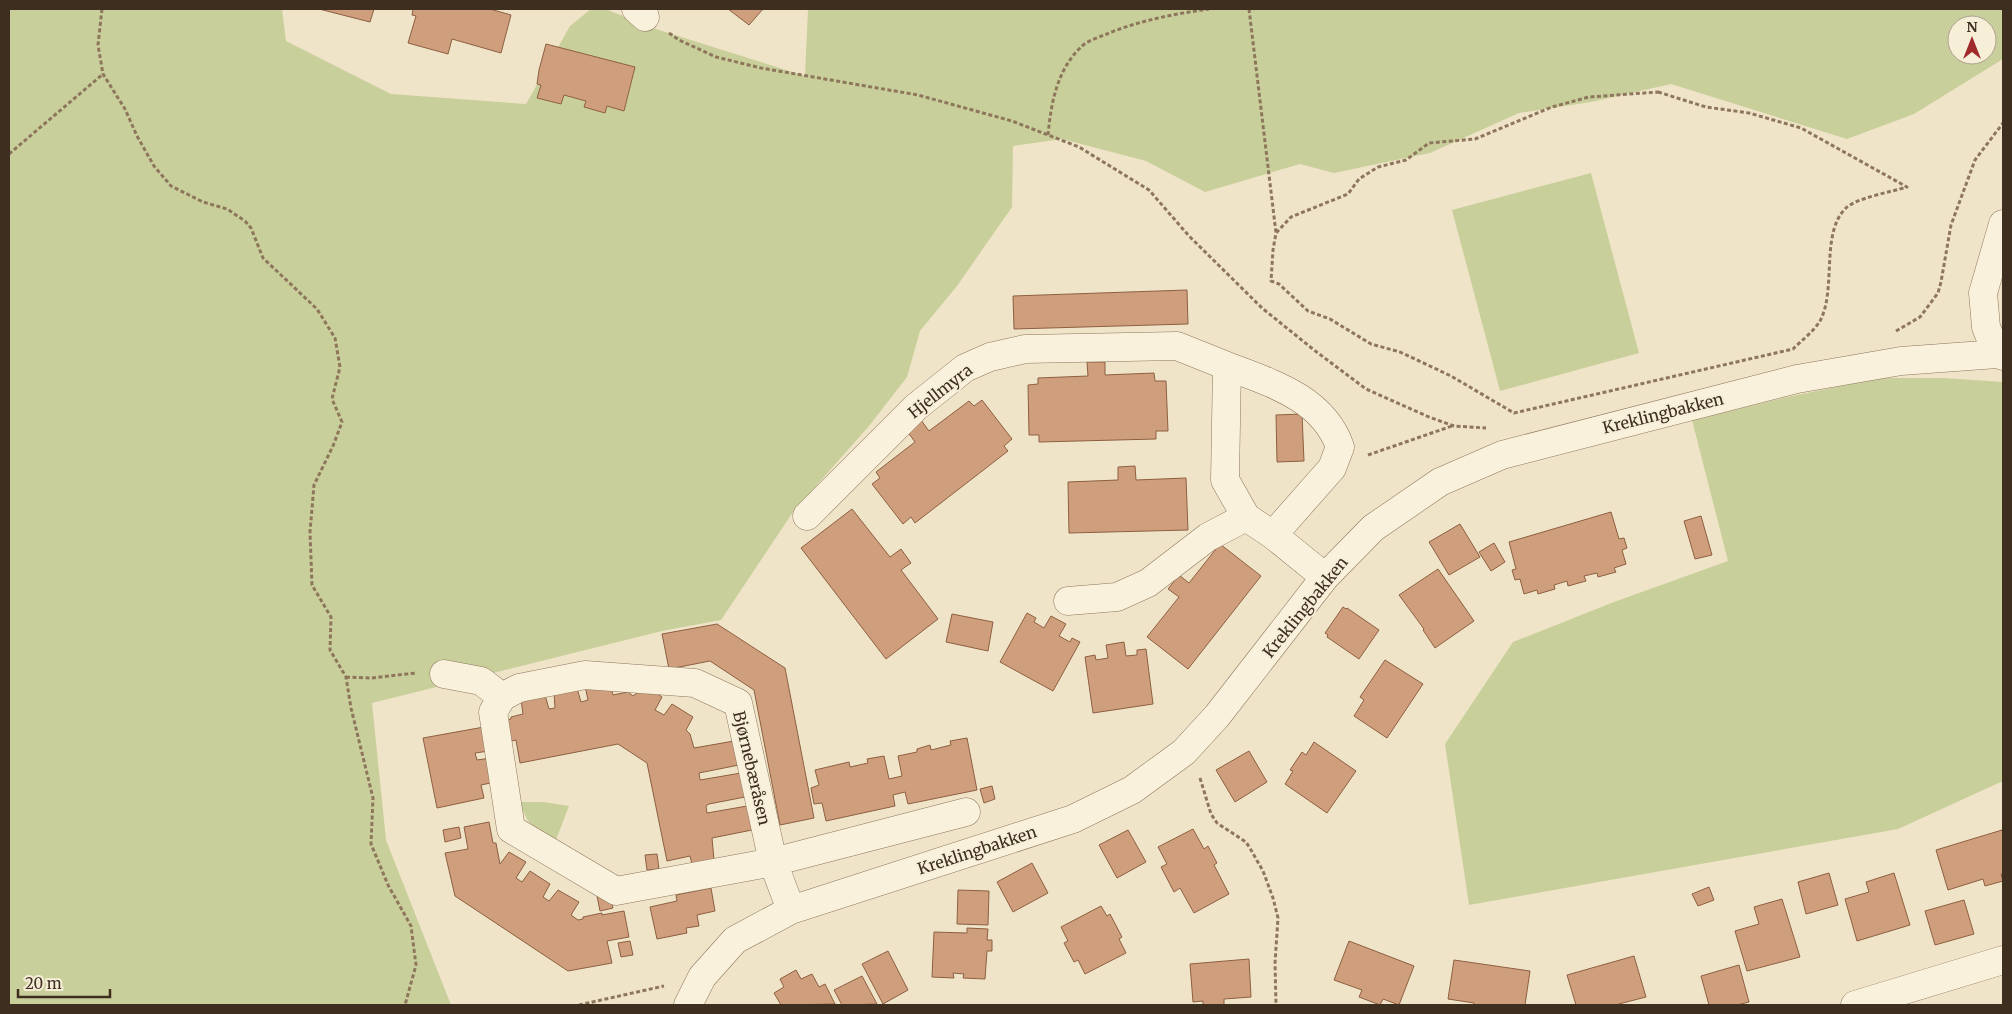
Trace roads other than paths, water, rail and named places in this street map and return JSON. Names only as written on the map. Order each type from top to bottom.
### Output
[{"type":"street","points":[[2000,355],[1986,327],[1983,294],[2003,224]]},
{"type":"street","name":"Hjellmyra","points":[[807,516],[916,407],[965,368],[990,357],[1025,349],[1177,346],[1289,390],[1324,418],[1335,431],[1340,447],[1332,468],[1273,535]]},
{"type":"street","name":"Kreklingbakken","points":[[688,1005],[702,977],[735,940],[791,910],[1073,819],[1132,790],[1184,752],[1217,716],[1325,577],[1373,528],[1440,482],[1502,455],[1797,379],[1901,361],[2000,355]]},
{"type":"street","points":[[1227,366],[1225,480],[1246,517],[1273,535],[1325,577]]},
{"type":"street","points":[[1068,601],[1118,597],[1148,582],[1208,537],[1246,517]]},
{"type":"street","points":[[444,674],[481,681],[502,697],[493,712],[511,829],[616,891],[773,862],[966,812]]},
{"type":"street","name":"Bjørnebæråsen","points":[[502,697],[519,688],[586,675],[695,684],[738,704],[773,862],[791,910]]},
{"type":"street","points":[[1854,1005],[2003,960]]}]
